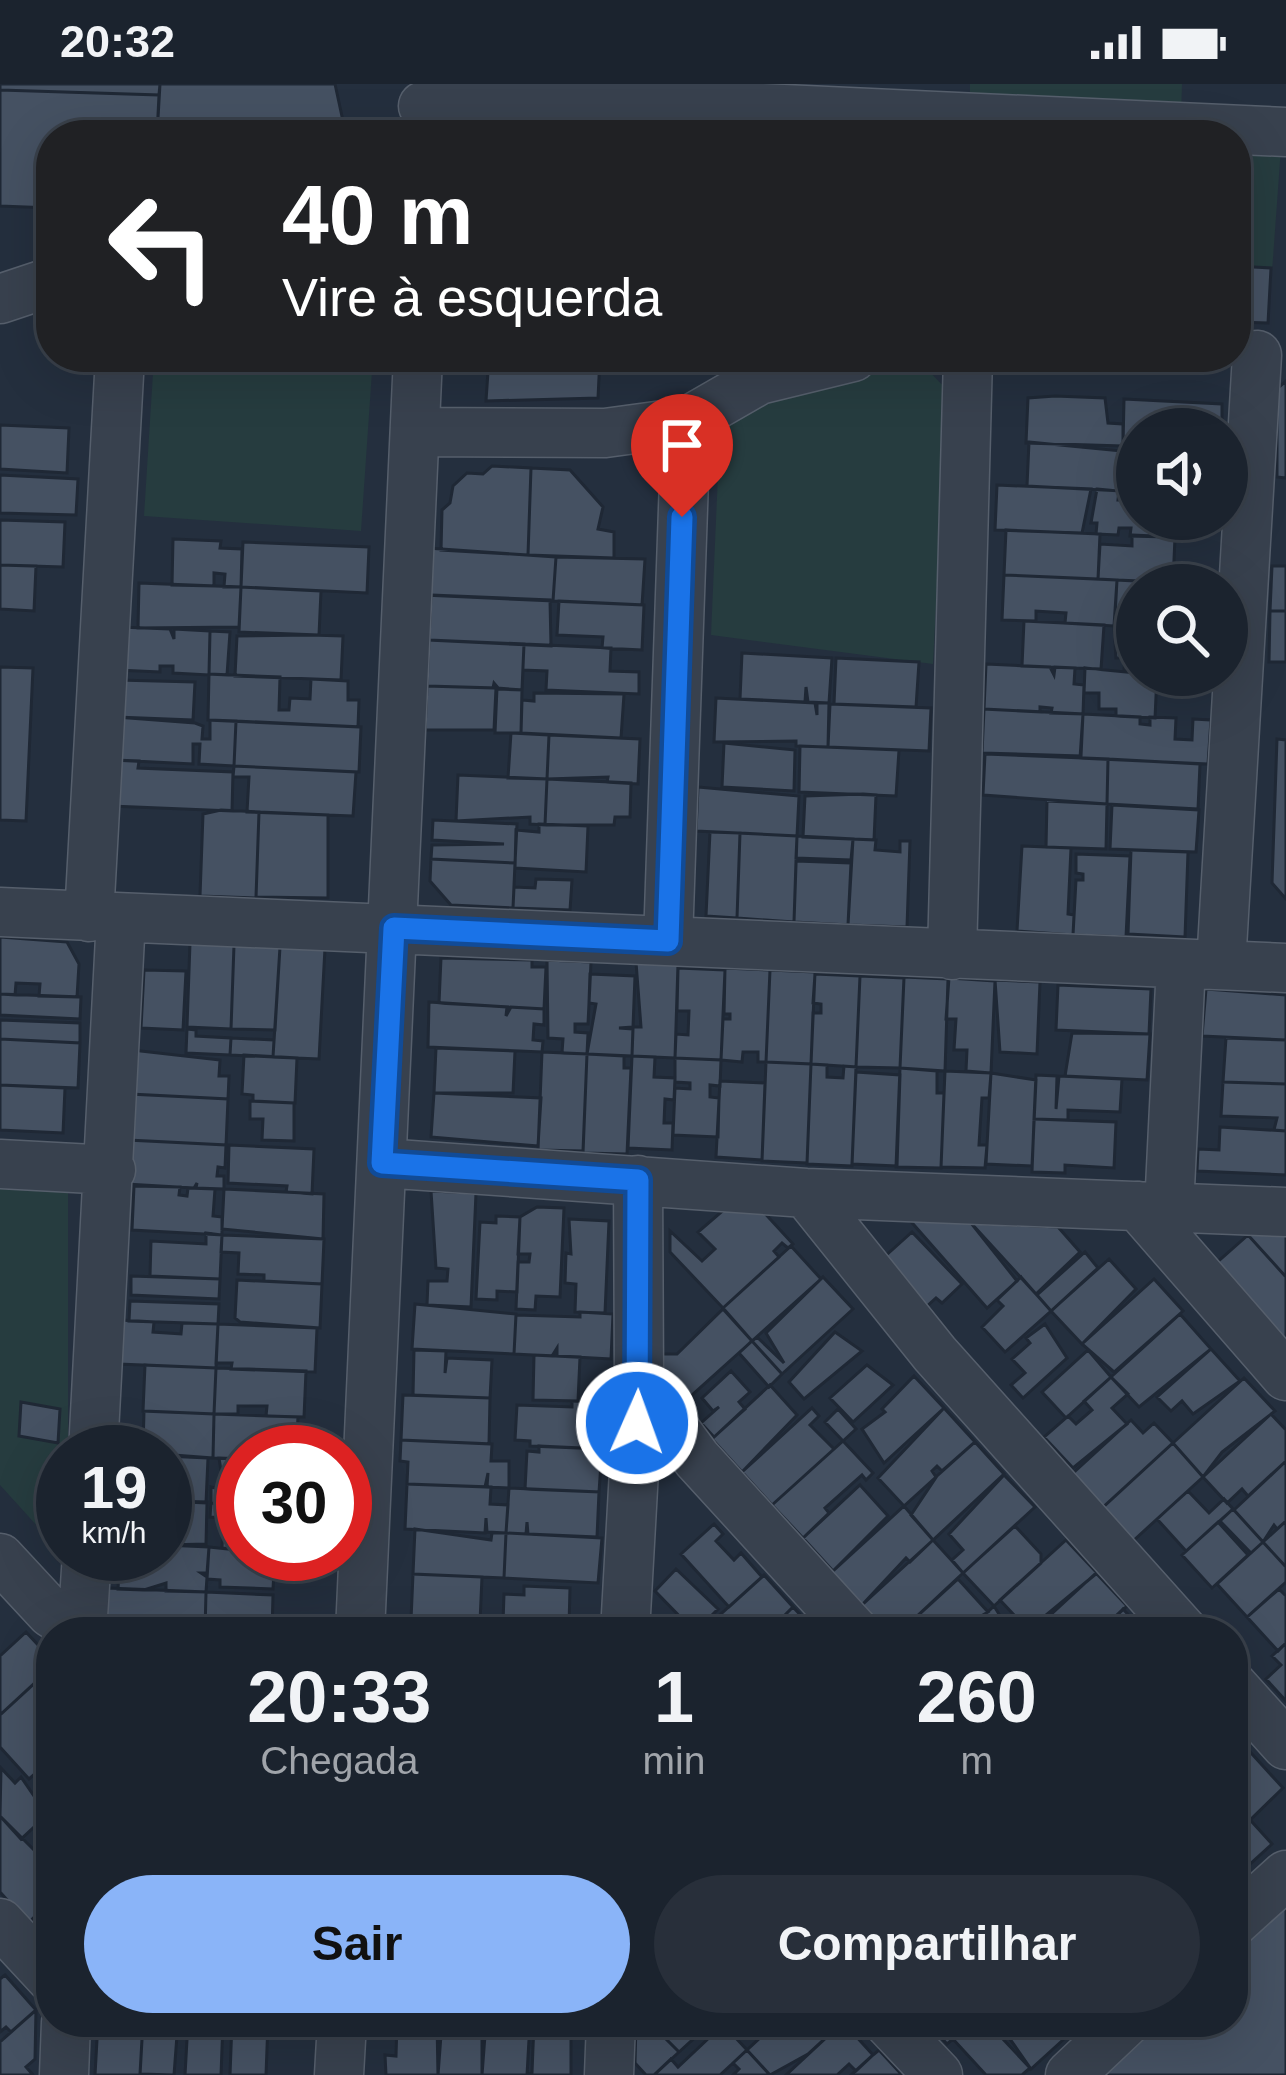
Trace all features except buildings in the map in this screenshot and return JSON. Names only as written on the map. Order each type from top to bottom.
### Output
[{"type":"street","points":[[421,108],[675,104],[1024,120]]},
{"type":"street","points":[[1251,130],[1286,132]]},
{"type":"street","points":[[0,257],[36,258]]},
{"type":"street","points":[[0,299],[36,287]]},
{"type":"street","points":[[1260,355],[1201,965],[1153,1207],[1286,1376]]},
{"type":"street","points":[[95,1425],[112,1170],[105,917],[120,372]]},
{"type":"street","points":[[361,1617],[417,372]]},
{"type":"street","points":[[415,432],[605,433],[686,422],[720,398],[759,380],[792,372]]},
{"type":"street","points":[[952,955],[968,372]]},
{"type":"street","points":[[668,941],[686,422]]},
{"type":"street","points":[[0,913],[1286,968]]},
{"type":"street","points":[[382,1163],[806,1193],[1286,1212]]},
{"type":"street","points":[[0,1164],[112,1170]]},
{"type":"street","points":[[626,1617],[639,1381],[638,1180]]},
{"type":"street","points":[[806,1193],[935,1354],[1171,1617]]},
{"type":"street","points":[[639,1381],[697,1459],[841,1617]]},
{"type":"street","points":[[0,1558],[58,1617]]},
{"type":"street","points":[[82,1617],[85,1581]]},
{"type":"street","points":[[1248,1703],[1286,1745]]},
{"type":"street","points":[[1248,1910],[1286,1876]]},
{"type":"street","points":[[0,1923],[36,1962]]},
{"type":"street","points":[[64,2075],[65,2037]]},
{"type":"street","points":[[339,2075],[341,2037]]},
{"type":"street","points":[[609,2075],[610,2037]]},
{"type":"street","points":[[901,2037],[938,2075]]},
{"type":"street","points":[[1070,2075],[1110,2037]]},
{"type":"green space","points":[[970,84],[1182,84],[1181,116],[1283,120],[1272,272],[1251,270],[1251,120],[1076,120],[970,110]]},
{"type":"green space","points":[[153,372],[372,372],[361,531],[144,516]]},
{"type":"green space","points":[[857,372],[930,372],[947,390],[933,664],[711,635],[721,405],[794,383]]},
{"type":"green space","points":[[0,1181],[68,1186],[68,1425],[36,1425],[36,1525],[0,1485]]},
{"type":"route","points":[[637,1423],[638,1180],[382,1163],[394,928],[668,941],[682,517]]}]
